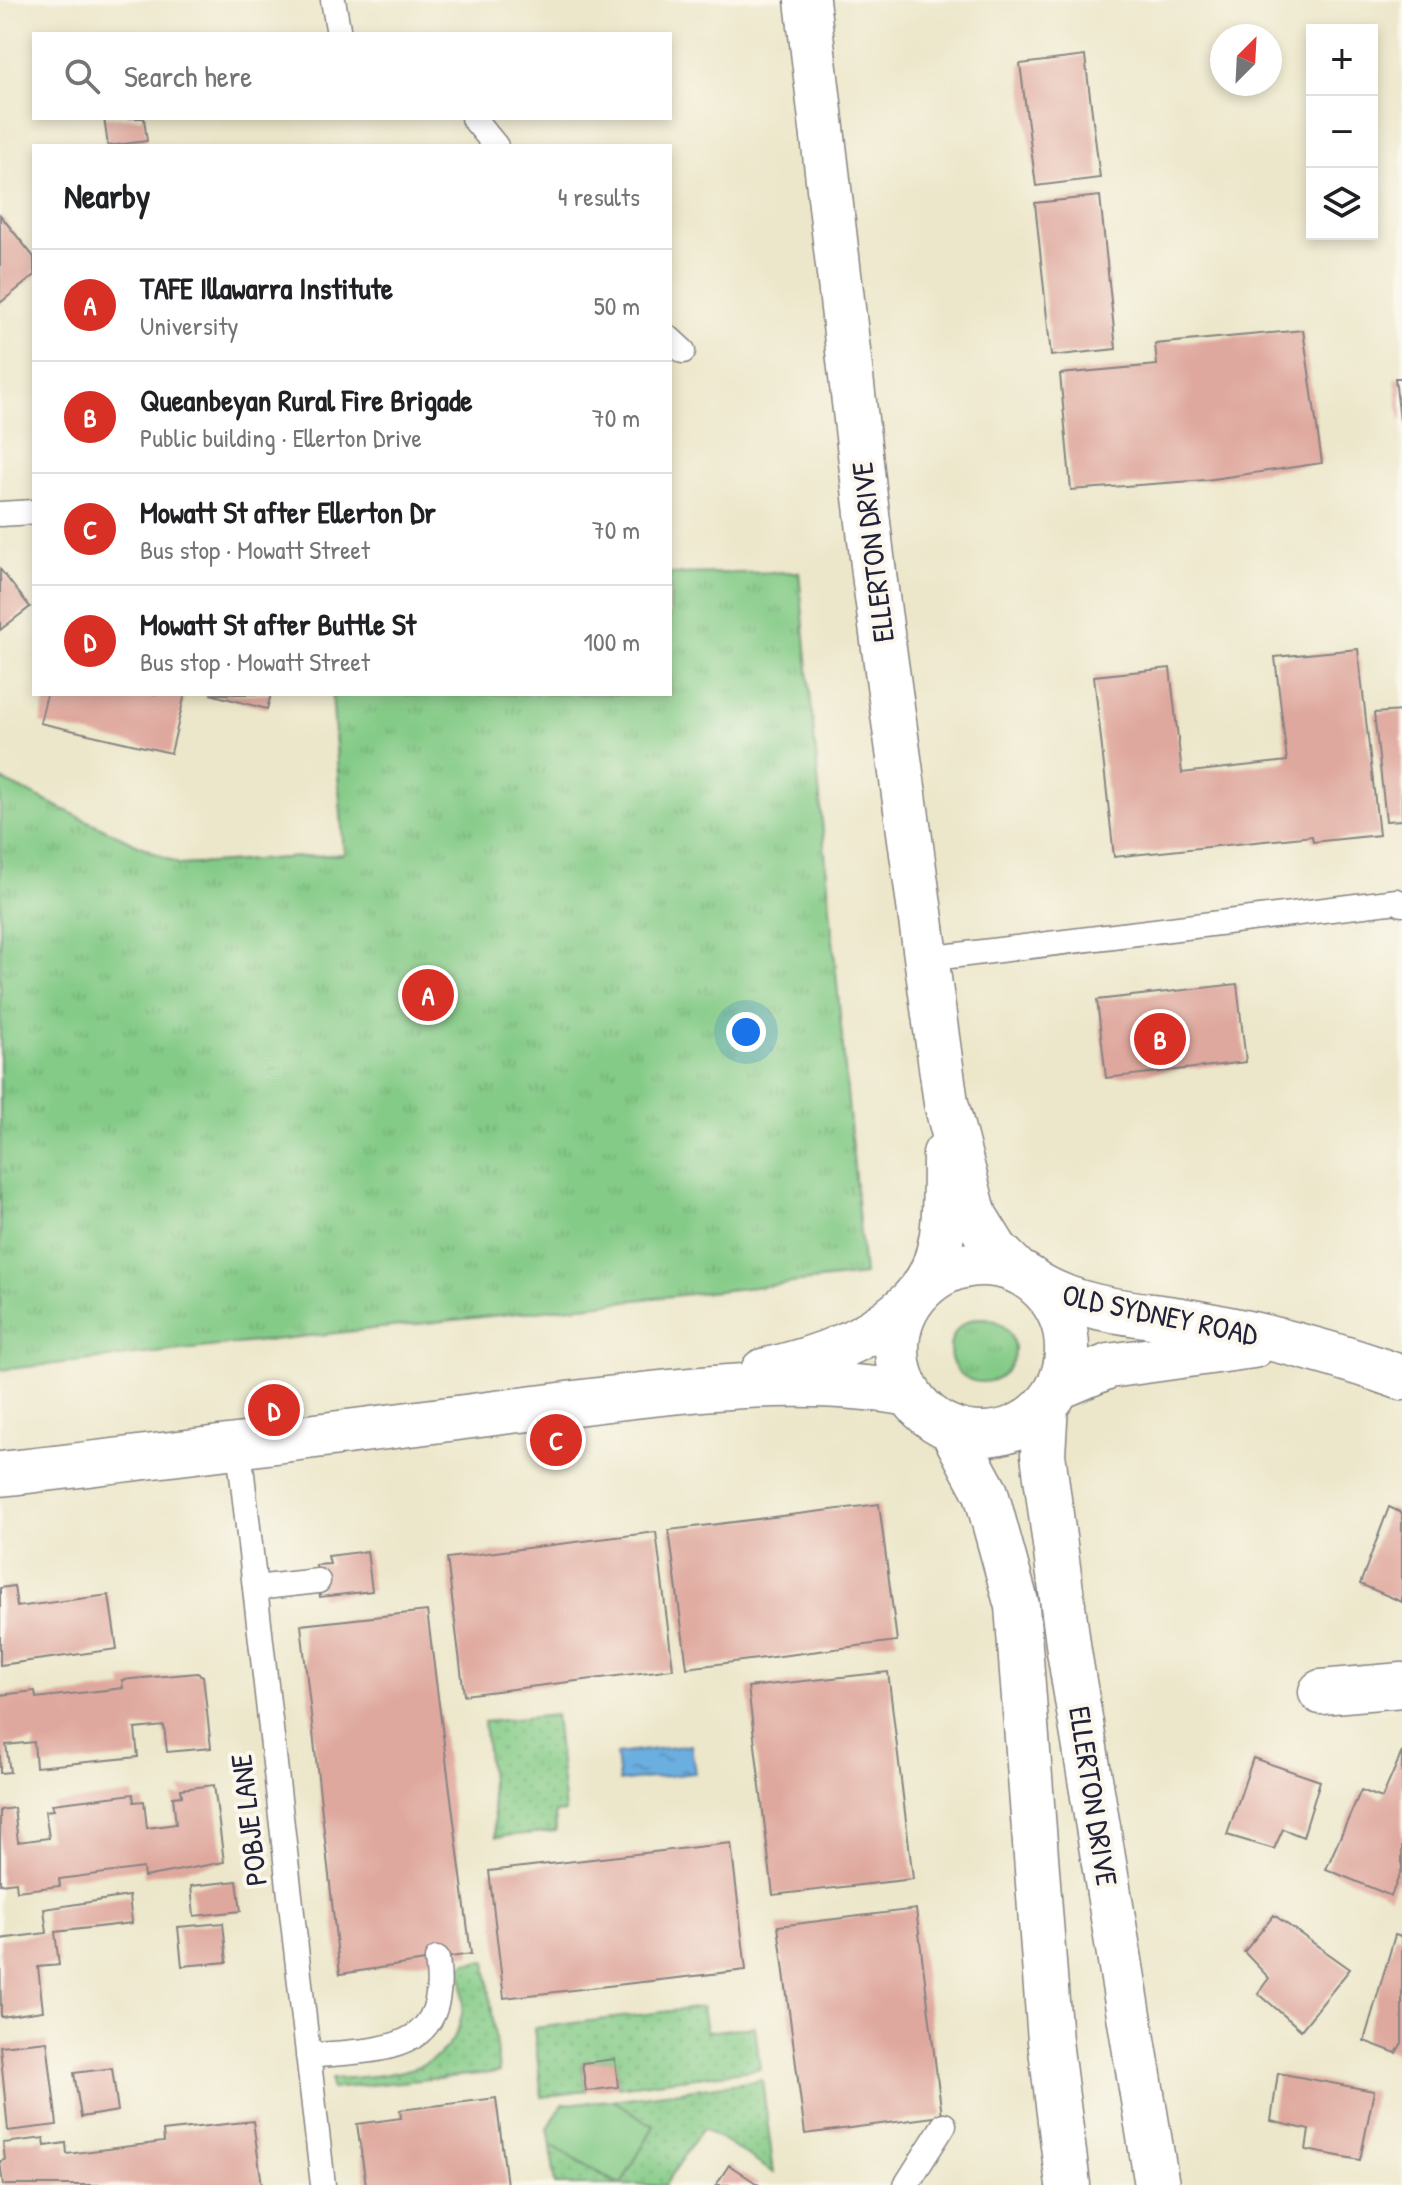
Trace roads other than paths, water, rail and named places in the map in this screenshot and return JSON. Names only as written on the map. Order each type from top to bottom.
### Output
[{"type":"main road","name":"ELLERTON DRIVE","points":[[807,0],[875,582],[946,1103],[975,1216],[996,1250],[1027,1278]]},
{"type":"main road","name":"ELLERTON DRIVE","points":[[917,1294],[934,1269],[941,1236],[946,1103]]},
{"type":"main road","points":[[675,1391],[825,1353],[885,1324],[917,1294],[942,1273],[966,1265],[991,1264],[1027,1278],[1053,1302],[1067,1344],[1052,1396],[1026,1422],[1002,1432],[976,1434],[951,1428],[927,1415],[909,1394],[899,1372],[896,1347],[900,1322],[917,1294]]},
{"type":"main road","name":"OLD SYDNEY ROAD","points":[[1027,1278],[1058,1296],[1096,1307],[1188,1321],[1283,1343],[1346,1358],[1402,1378]]},
{"type":"main road","name":"OLD SYDNEY ROAD","points":[[1052,1396],[1109,1366],[1283,1343]]},
{"type":"main road","points":[[0,1474],[239,1448],[675,1391],[844,1385],[909,1394]]},
{"type":"main road","name":"ELLERTON DRIVE","points":[[1052,1396],[1043,1454],[1069,1651],[1157,2185]]},
{"type":"main road","name":"ELLERTON DRIVE","points":[[951,1428],[986,1493],[1017,1606],[1050,2041],[1068,2185]]},
{"type":"main road","points":[[1321,1692],[1402,1685]]},
{"type":"lane","points":[[333,0],[339,32]]},
{"type":"lane","points":[[475,120],[494,144]]},
{"type":"lane","points":[[0,514],[32,512]]},
{"type":"lane","points":[[926,959],[1397,901],[1402,904]]},
{"type":"lane","name":"POBJE LANE","points":[[239,1448],[323,2185]]},
{"type":"lane","points":[[255,1588],[318,1581]]},
{"type":"lane","points":[[308,2056],[406,2044],[423,2031],[435,2012],[440,1993],[437,1959]]},
{"type":"lane","points":[[906,2185],[944,2125]]},
{"type":"water","points":[[691,1745],[695,1773],[619,1782],[616,1754]]},
{"type":"place","name":"TAFE Illawarra Institute","points":[[428,995]]},
{"type":"place","name":"Queanbeyan Rural Fire Brigade","points":[[1160,1039]]},
{"type":"place","name":"Mowatt St after Buttle St","points":[[274,1410]]},
{"type":"place","name":"Mowatt St after Ellerton Dr","points":[[556,1440]]}]
